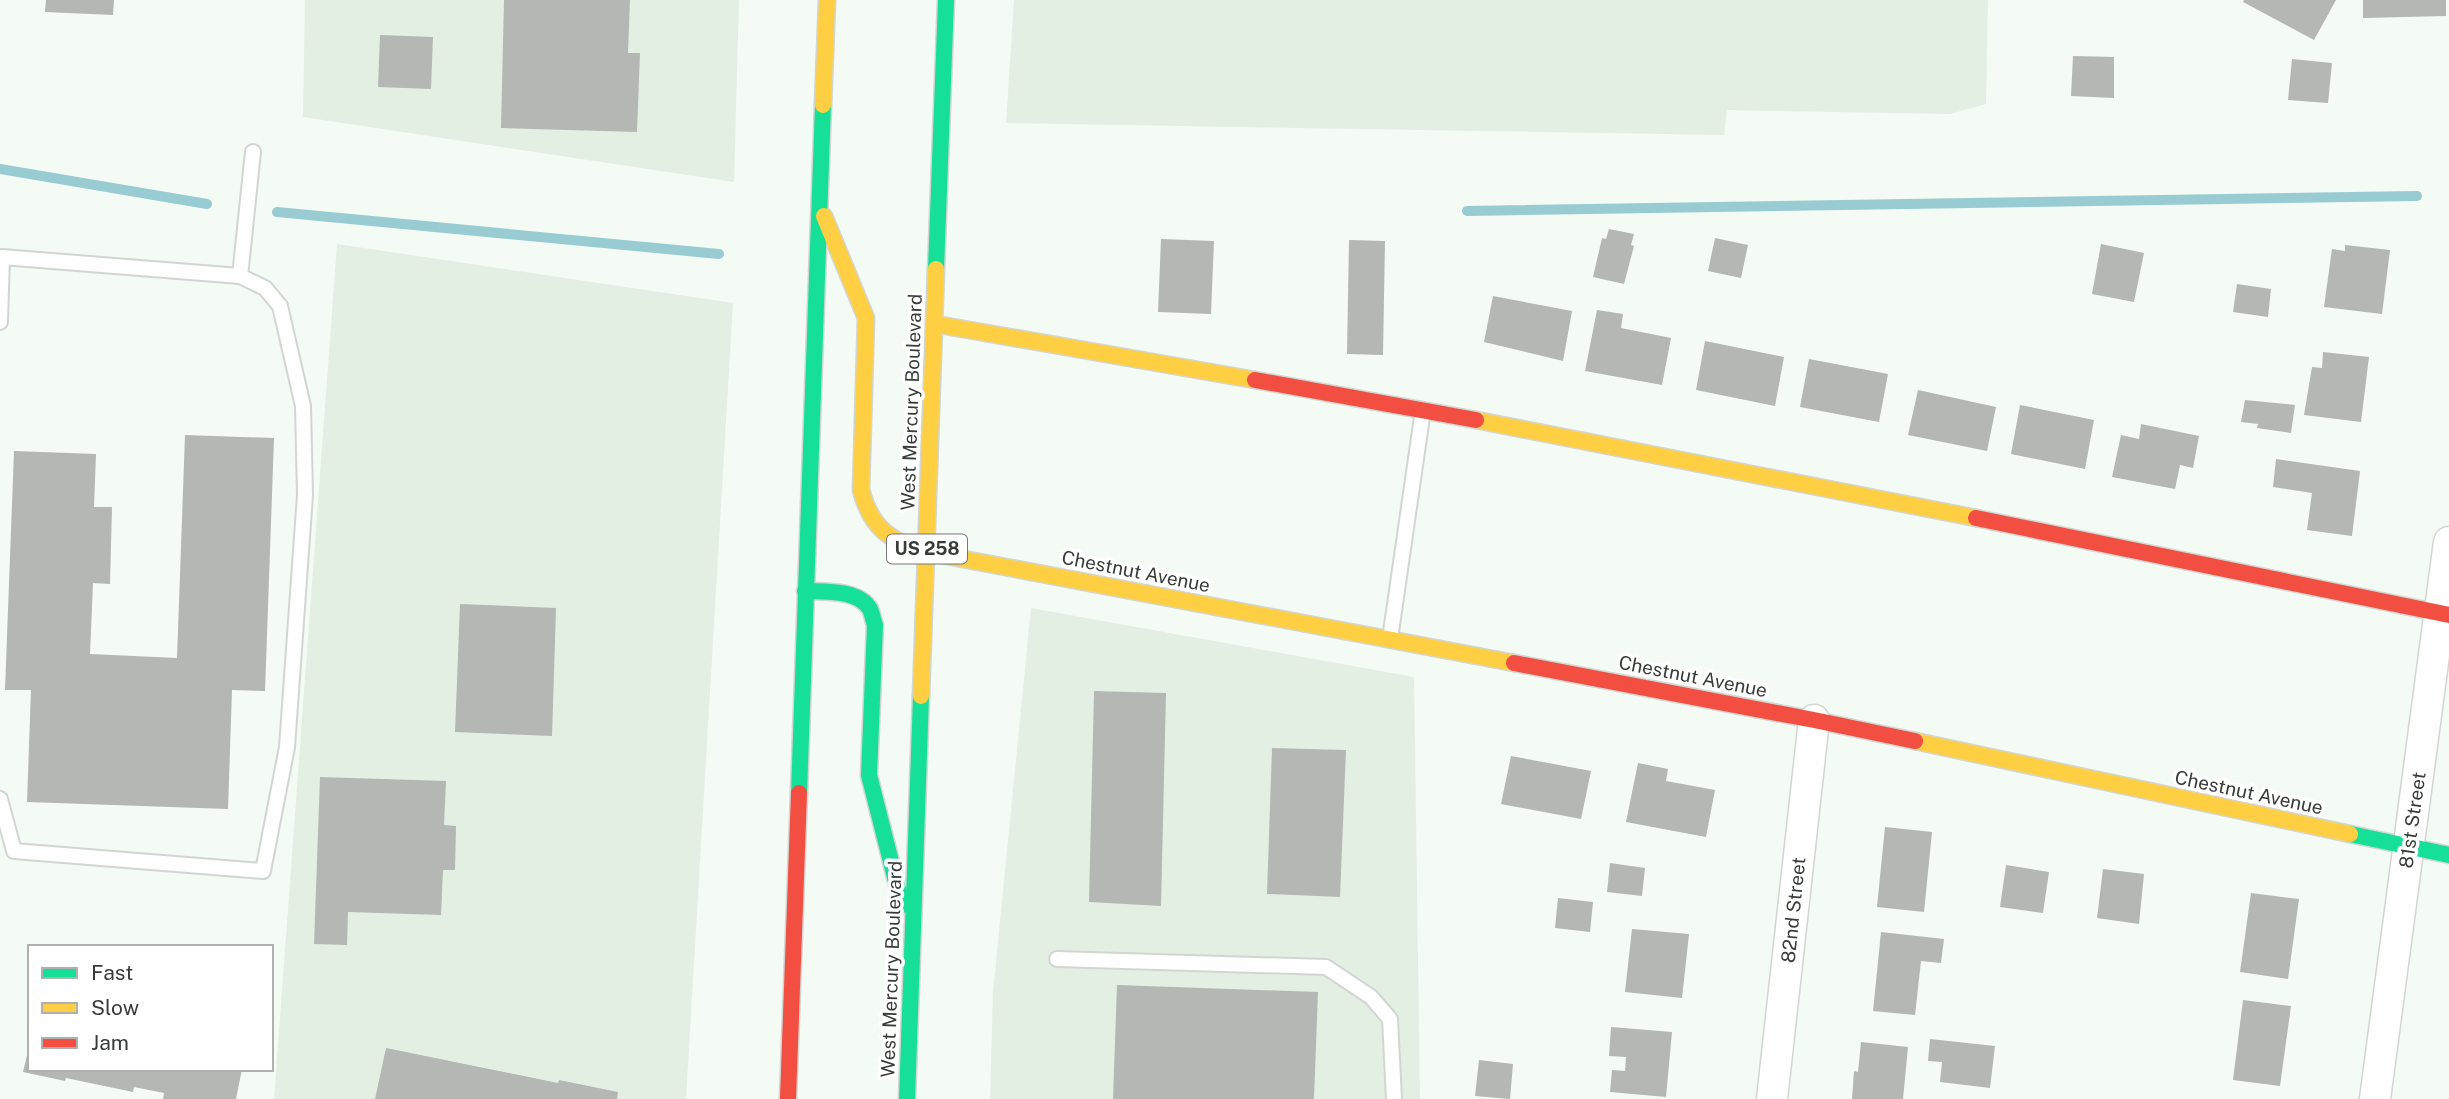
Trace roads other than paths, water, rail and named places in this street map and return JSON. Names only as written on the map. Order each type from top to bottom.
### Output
[{"type":"main road","points":[[788,1099],[827,0]]},
{"type":"main road","name":"West Mercury Boulevard","points":[[907,1099],[946,0]]},
{"type":"main road","name":"Chestnut Avenue","points":[[819,205],[866,318],[861,490],[865,509],[876,525],[905,546],[1390,641],[1814,720],[2449,855]]},
{"type":"main road","points":[[935,324],[1423,410],[1863,495],[2444,614]]},
{"type":"main road","points":[[805,592],[846,594],[870,609],[874,625],[869,775],[912,948]]},
{"type":"street","name":"81st Street","points":[[2375,1099],[2408,848],[2444,614],[2449,542]]},
{"type":"street","name":"82nd Street","points":[[1772,1099],[1814,720]]},
{"type":"lane","points":[[240,276],[253,152]]},
{"type":"lane","points":[[0,322],[2,257],[240,276],[265,288],[280,306],[303,405],[305,495],[287,747],[264,871],[14,851],[0,799]]},
{"type":"lane","points":[[1390,641],[1423,410]]},
{"type":"lane","points":[[1057,959],[1326,967],[1371,997],[1390,1019],[1394,1099]]},
{"type":"waterway","points":[[0,169],[207,204]]},
{"type":"waterway","points":[[1467,211],[2417,196]]},
{"type":"waterway","points":[[277,212],[719,254]]}]
